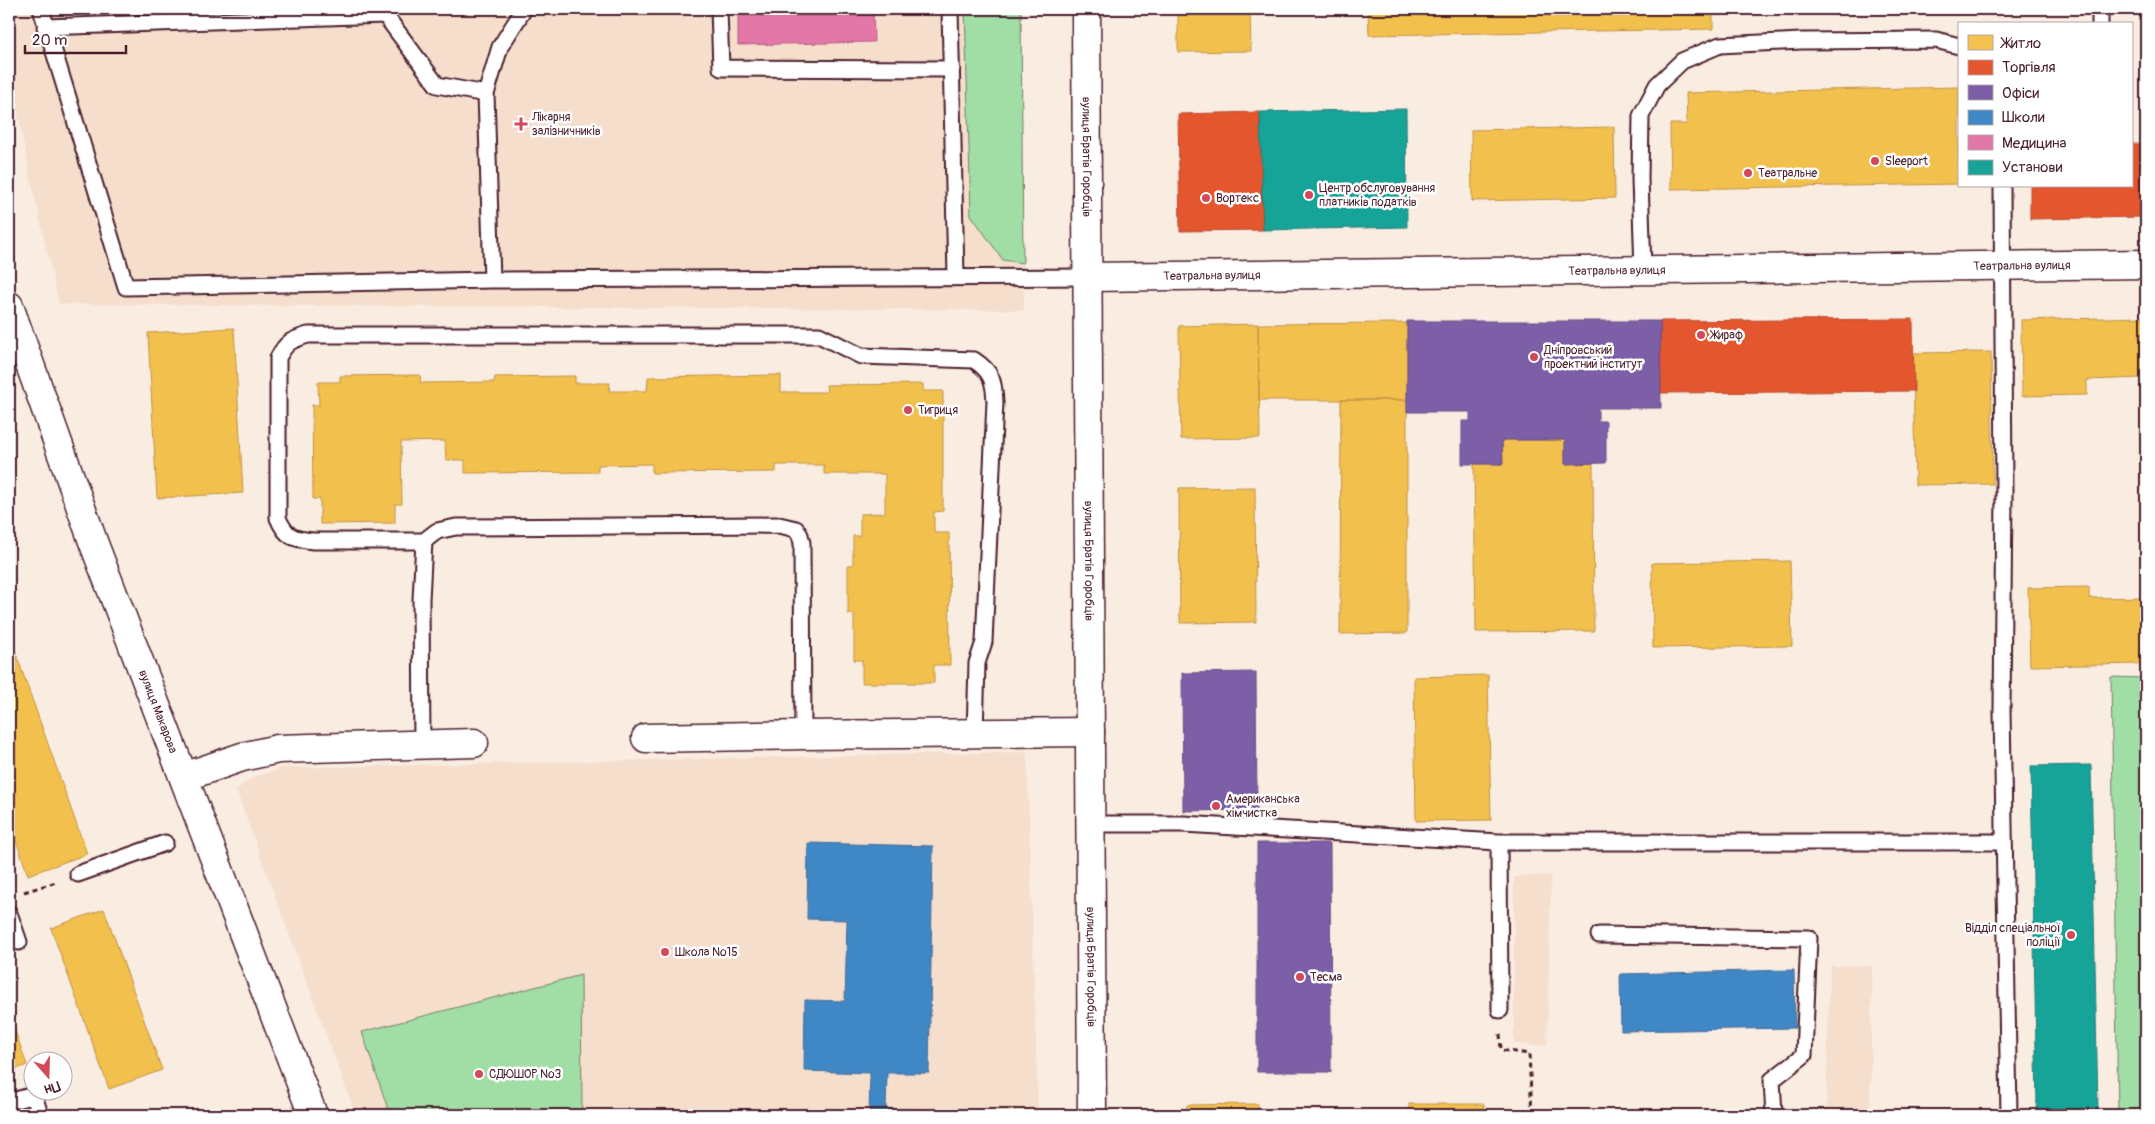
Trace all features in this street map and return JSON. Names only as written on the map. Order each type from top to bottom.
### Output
[{"type":"street","name":"вулиця Братів Горобців","points":[[1086,9],[1092,1115]]},
{"type":"street","name":"Театральна вулиця","points":[[1087,277],[2002,264],[2146,264]]},
{"type":"street","name":"вулиця Макарова","points":[[9,306],[94,544],[313,1115]]},
{"type":"street","points":[[646,738],[803,734],[1090,732]]},
{"type":"street","points":[[184,777],[242,757],[278,749],[474,743]]},
{"type":"lane","points":[[41,9],[126,287],[492,280],[1087,277]]},
{"type":"lane","points":[[492,280],[486,94],[500,47],[524,9]]},
{"type":"lane","points":[[719,9],[721,68],[952,69]]},
{"type":"lane","points":[[950,9],[956,277]]},
{"type":"lane","points":[[2100,9],[2100,22]]},
{"type":"lane","points":[[45,27],[385,15],[437,85],[486,94]]},
{"type":"lane","points":[[1643,270],[1640,179],[1641,116],[1656,86],[1682,61],[1720,45],[1801,41],[1936,40],[1958,46]]},
{"type":"lane","points":[[2002,188],[2004,492],[2003,842],[2009,1115]]},
{"type":"lane","points":[[803,734],[802,544],[796,529],[779,525],[456,527],[437,531],[424,541],[313,542],[295,539],[283,529],[278,518],[278,358],[284,346],[294,339],[308,335],[819,335],[860,356],[974,360],[985,367],[994,382],[995,402],[984,642],[977,663],[975,733]]},
{"type":"lane","points":[[422,744],[420,600],[424,541]]},
{"type":"lane","points":[[1091,824],[1183,824],[1499,842],[2003,842]]},
{"type":"lane","points":[[1499,842],[1500,1010]]},
{"type":"lane","points":[[78,874],[165,843]]},
{"type":"lane","points":[[9,913],[19,942]]},
{"type":"lane","points":[[1599,935],[1809,938],[1804,1055],[1772,1080],[1774,1115]]},
{"type":"lane","points":[[9,1102],[34,1094],[40,1115]]},
{"type":"path","points":[[17,894],[78,874]]},
{"type":"path","points":[[1500,1010],[1501,1050],[1529,1054],[1532,1115]]},
{"type":"shaded area","name":"Лікарня залізничників","points":[[9,9],[1021,9],[1024,310],[59,304],[31,180],[9,68]]},
{"type":"shaded area","name":"Школа №15","points":[[1027,752],[1038,1115],[356,1115],[236,790],[254,777],[282,768]]},
{"type":"shaded area","points":[[1551,875],[1547,1046],[1514,1044],[1514,877]]},
{"type":"shaded area","points":[[1830,966],[1872,966],[1870,1115],[1826,1115]]},
{"type":"green space","points":[[965,9],[1021,9],[1023,263],[1003,260],[971,215]]},
{"type":"green space","points":[[2111,677],[2146,678],[2146,1115],[2118,1115]]},
{"type":"green space","name":"СДЮШОР №3","points":[[581,975],[582,1115],[390,1115],[362,1032]]},
{"type":"building: Житло","points":[[1178,9],[1250,9],[1251,51],[1178,52]]},
{"type":"building: Житло","points":[[1368,9],[1713,9],[1713,29],[1369,35]]},
{"type":"building: Житло","points":[[1958,87],[1958,184],[1671,189],[1670,124],[1687,124],[1686,93]]},
{"type":"building: Житло","points":[[1614,127],[1615,198],[1472,201],[1471,130]]},
{"type":"building: Житло","points":[[2146,317],[2146,597],[2142,378],[2087,380],[2087,395],[2022,396],[2021,320]]},
{"type":"building: Житло","points":[[1407,323],[1407,400],[1259,400],[1258,324]]},
{"type":"building: Житло","points":[[1258,324],[1260,438],[1181,439],[1179,326]]},
{"type":"building: Житло","points":[[234,328],[243,493],[157,498],[148,333]]},
{"type":"building: Житло","points":[[1991,352],[1993,484],[1915,485],[1913,353]]},
{"type":"building: Житло","points":[[420,375],[421,383],[494,382],[495,377],[575,376],[575,383],[610,383],[609,391],[647,391],[648,377],[781,375],[781,392],[827,392],[826,385],[923,384],[923,391],[943,391],[943,511],[934,512],[934,533],[949,533],[950,665],[934,665],[934,683],[862,683],[862,660],[854,660],[854,614],[848,614],[848,565],[853,565],[853,536],[860,536],[860,514],[885,513],[885,474],[824,474],[824,465],[776,465],[776,472],[652,473],[652,464],[598,465],[598,472],[465,473],[465,460],[446,460],[445,441],[401,442],[402,504],[395,504],[395,523],[320,524],[320,499],[313,499],[312,405],[319,405],[318,382],[340,382],[340,376]]},
{"type":"building: Житло","points":[[1341,400],[1407,400],[1407,633],[1340,634]]},
{"type":"building: Житло","points":[[1502,440],[1565,440],[1565,464],[1593,463],[1594,631],[1476,632],[1474,464],[1503,464]]},
{"type":"building: Житло","points":[[1255,487],[1256,622],[1180,623],[1179,488]]},
{"type":"building: Житло","points":[[1790,561],[1792,646],[1653,648],[1652,563]]},
{"type":"building: Житло","points":[[2089,587],[2089,598],[2146,597],[2146,664],[2030,666],[2028,588]]},
{"type":"building: Житло","points":[[9,634],[87,854],[28,875],[9,820]]},
{"type":"building: Житло","points":[[1488,675],[1491,820],[1416,821],[1414,677]]},
{"type":"building: Житло","points":[[104,909],[162,1070],[109,1089],[51,928]]},
{"type":"building: Житло","points":[[9,1014],[22,1052],[22,1067],[9,1072]]},
{"type":"building: Житло","points":[[1258,1104],[1258,1115],[1187,1115],[1187,1105]]},
{"type":"building: Житло","points":[[1409,1104],[1484,1104],[1484,1115],[1409,1115]]},
{"type":"building: Торгівля","points":[[2133,9],[2146,9],[2146,13],[2133,14]]},
{"type":"building: Торгівля","points":[[1260,112],[1263,230],[1180,231],[1178,114]]},
{"type":"building: Торгівля","points":[[2132,144],[2146,144],[2146,217],[2030,219],[2030,188],[2132,188]]},
{"type":"building: Торгівля","points":[[1913,319],[1914,391],[1661,393],[1660,321]]},
{"type":"building: Офіси","name":"Дніпровський проектний інститут","points":[[1407,321],[1660,321],[1661,408],[1598,408],[1598,421],[1606,421],[1606,463],[1565,464],[1565,440],[1502,440],[1503,464],[1462,464],[1462,421],[1470,421],[1470,412],[1407,412]]},
{"type":"building: Офіси","points":[[1256,672],[1257,810],[1183,811],[1182,673]]},
{"type":"building: Офіси","points":[[1257,843],[1330,843],[1331,1072],[1257,1072]]},
{"type":"building: Школи","points":[[808,843],[933,846],[929,1073],[887,1073],[886,1109],[968,1110],[968,1115],[869,1115],[870,1073],[804,1071],[805,1000],[845,1001],[847,920],[807,919]]},
{"type":"building: Школи","points":[[1794,970],[1795,1028],[1621,1031],[1620,974]]},
{"type":"building: Медицина","points":[[738,9],[873,9],[874,42],[738,45]]},
{"type":"building: Установи","points":[[1406,109],[1407,227],[1263,230],[1260,112]]},
{"type":"building: Установи","points":[[2091,765],[2098,1109],[2037,1109],[2031,766]]},
{"type":"place","name":"Лікарня залізничників","points":[[521,124]]},
{"type":"place","name":"Sleeport","points":[[1875,161]]},
{"type":"place","name":"Театральне","points":[[1748,173]]},
{"type":"place","name":"Центр обслуговування платників податків","points":[[1309,195]]},
{"type":"place","name":"Вортекс","points":[[1206,198]]},
{"type":"place","name":"Жираф","points":[[1701,335]]},
{"type":"place","name":"Дніпровський проектний інститут","points":[[1534,357]]},
{"type":"place","name":"Тигриця","points":[[908,410]]},
{"type":"place","name":"Американська хімчистка","points":[[1216,806]]},
{"type":"place","name":"Відділ спеціальної поліції","points":[[2071,935]]},
{"type":"place","name":"Школа №15","points":[[665,952]]},
{"type":"place","name":"Тесма","points":[[1300,977]]},
{"type":"place","name":"СДЮШОР №3","points":[[479,1074]]}]
